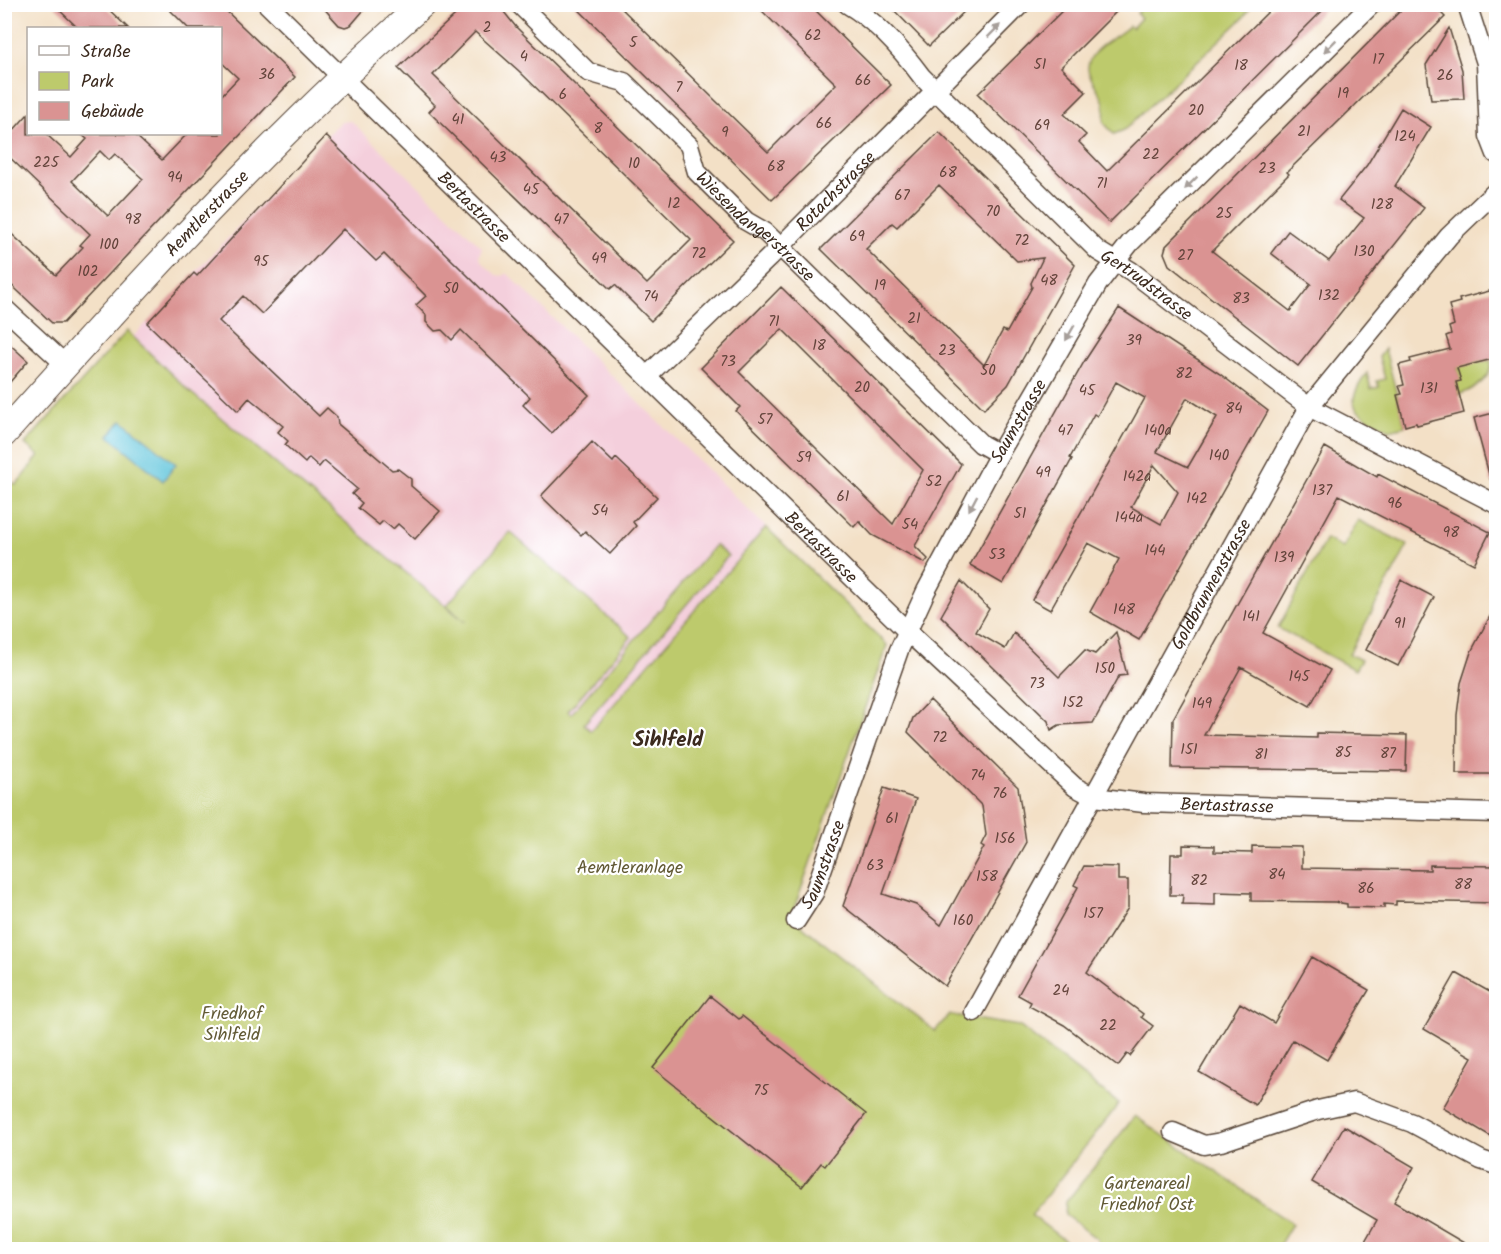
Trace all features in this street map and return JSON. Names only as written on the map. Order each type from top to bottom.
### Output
[{"type":"street","name":"Bertastrasse","points":[[267,4],[908,632],[1066,780],[1095,797],[1144,804],[1497,813]]},
{"type":"street","name":"Aemtlerstrasse","points":[[4,434],[66,365],[340,78],[423,4]]},
{"type":"street","name":"Wiesendangerstrasse","points":[[519,4],[588,72],[624,82],[689,145],[697,172],[746,221],[765,232],[981,444],[999,454]]},
{"type":"street","name":"Gertrudstrasse","points":[[847,4],[862,14],[1091,246],[1115,261],[1310,407],[1497,504]]},
{"type":"street","name":"Rotachstrasse","points":[[647,376],[780,247],[1021,4]]},
{"type":"street","name":"Saumstrasse","points":[[796,921],[814,893],[908,632],[926,591],[999,454],[1098,284],[1130,243],[1372,4]]},
{"type":"street","points":[[1467,4],[1485,63],[1489,136],[1497,154]]},
{"type":"street","name":"Goldbrunnenstrasse","points":[[974,1012],[1310,407],[1449,236],[1497,191]]},
{"type":"street","points":[[4,308],[66,365]]},
{"type":"street","points":[[1173,1132],[1204,1144],[1221,1143],[1318,1110],[1353,1102],[1412,1123],[1481,1160],[1497,1165]]},
{"type":"shaded area","points":[[351,121],[482,247],[479,256],[482,262],[496,275],[502,276],[507,273],[766,527],[591,731],[189,391],[133,337],[326,136],[341,122]]},
{"type":"green space","points":[[1144,5],[1252,5],[1243,18],[1124,130],[1114,134],[1104,123],[1104,102],[1090,76],[1088,64],[1100,47],[1129,26],[1132,28],[1141,18],[1137,13]]},
{"type":"green space","points":[[127,331],[189,391],[465,622],[447,605],[510,532],[631,637],[568,711],[571,714],[715,545],[728,556],[584,724],[591,731],[766,527],[887,645],[791,917],[935,1031],[949,1015],[1019,1026],[1119,1104],[1031,1215],[1076,1249],[5,1249],[4,477],[16,485],[39,456],[25,444]]},
{"type":"green space","points":[[1385,349],[1405,426],[1390,430],[1362,414],[1356,409],[1354,402],[1359,385],[1367,373],[1371,389],[1379,387],[1377,381],[1385,379],[1379,357]]},
{"type":"green space","points":[[1491,360],[1489,373],[1480,384],[1455,396],[1458,390],[1456,382],[1460,380],[1457,366]]},
{"type":"green space","points":[[1358,520],[1408,545],[1349,654],[1361,660],[1355,670],[1278,628],[1326,539],[1343,548]]},
{"type":"green space","name":"Gartenareal Friedhof Ost","points":[[1135,1116],[1292,1224],[1277,1249],[1099,1250],[1097,1239],[1065,1215],[1066,1202]]},
{"type":"water","points":[[122,420],[176,464],[163,481],[109,436]]},
{"type":"building","points":[[53,4],[103,4],[127,27],[77,27]]},
{"type":"building","points":[[164,4],[219,4],[295,77],[63,323],[52,323],[4,278],[4,227],[56,275],[83,247],[80,245],[90,234],[4,152],[4,141],[27,115],[27,135],[47,135],[71,157],[87,139],[82,135],[135,135],[162,160],[186,135],[222,135],[222,95],[238,78],[222,63],[222,27],[187,27]],"holes":[[[100,151],[109,160],[115,154],[143,179],[108,216],[72,181]]]},
{"type":"building","points":[[320,4],[369,4],[351,25],[345,27],[339,25]]},
{"type":"building","points":[[467,4],[500,7],[516,27],[733,240],[651,321],[615,285],[610,289],[429,112],[435,105],[398,68]],"holes":[[[475,32],[519,71],[691,240],[647,284],[433,75]]]},
{"type":"building","points":[[573,4],[617,4],[768,152],[836,84],[755,4],[809,4],[891,85],[772,200]]},
{"type":"building","points":[[888,4],[972,4],[929,46]]},
{"type":"building","points":[[1069,4],[1124,4],[1061,67],[1086,92],[1064,114],[1086,135],[1079,142],[1107,171],[1276,4],[1329,4],[1109,223],[978,94]]},
{"type":"building","points":[[1407,4],[1432,4],[1445,17],[1287,172],[1289,174],[1212,251],[1290,311],[1311,284],[1271,253],[1288,231],[1329,261],[1364,218],[1339,200],[1367,165],[1401,108],[1431,127],[1395,186],[1424,208],[1298,366],[1169,265],[1164,253],[1166,246]]},
{"type":"building","points":[[1449,28],[1462,70],[1464,99],[1431,100],[1426,65]]},
{"type":"building","points":[[939,132],[1075,265],[1008,385],[984,409],[821,249]],"holes":[[[939,185],[1017,261],[1043,258],[1031,283],[1032,287],[1007,332],[1003,330],[984,365],[866,249],[892,223],[897,227]]]},
{"type":"building","points":[[326,136],[589,395],[552,433],[523,405],[530,397],[461,330],[452,340],[442,330],[435,331],[426,322],[426,315],[416,305],[426,296],[384,254],[376,261],[343,229],[262,314],[243,296],[219,321],[319,416],[327,408],[337,417],[338,424],[392,470],[398,469],[411,479],[411,486],[440,511],[415,539],[398,524],[393,529],[383,521],[379,525],[358,508],[362,503],[352,494],[357,489],[324,461],[319,467],[309,458],[305,463],[285,445],[288,441],[278,432],[283,426],[249,398],[238,411],[147,323],[194,273],[197,276]]},
{"type":"building","points":[[781,287],[961,464],[915,546],[928,559],[925,563],[872,535],[859,521],[854,527],[736,411],[740,407],[701,368]],"holes":[[[782,329],[923,470],[893,524],[739,372]]]},
{"type":"building","points":[[1497,289],[1497,358],[1457,368],[1461,381],[1456,382],[1464,413],[1405,426],[1397,395],[1402,394],[1399,386],[1404,385],[1399,365],[1411,362],[1410,359],[1450,349],[1446,336],[1451,334],[1449,327],[1454,325],[1449,305],[1460,302],[1459,299]]},
{"type":"building","points":[[1119,308],[1220,374],[1268,411],[1139,640],[1090,612],[1119,559],[1088,543],[1050,610],[1032,600],[1145,398],[1116,382],[1097,416],[1094,414],[1070,458],[1072,459],[1003,584],[970,565],[1084,362]],"holes":[[[1187,398],[1217,417],[1188,467],[1157,452]],[[1154,465],[1178,492],[1161,524],[1131,507]]]},
{"type":"building","points":[[4,339],[28,361],[4,389]]},
{"type":"building","points":[[1497,412],[1497,481],[1491,482],[1474,418]]},
{"type":"building","points":[[592,442],[613,462],[616,458],[657,497],[633,522],[636,526],[610,554],[585,531],[581,535],[541,496]]},
{"type":"building","points":[[1325,447],[1377,477],[1378,474],[1490,532],[1474,564],[1339,495],[1263,633],[1330,670],[1310,706],[1241,667],[1204,735],[1317,738],[1317,733],[1407,735],[1406,771],[1172,768],[1173,719]]},
{"type":"building","points":[[1401,580],[1434,597],[1398,666],[1366,650]]},
{"type":"building","points":[[961,581],[989,609],[976,632],[1005,649],[1014,633],[1059,677],[1085,650],[1095,654],[1116,632],[1127,675],[1119,676],[1093,723],[1059,725],[1051,730],[1048,721],[941,616]]},
{"type":"building","points":[[1497,603],[1497,768],[1491,774],[1456,774],[1457,715],[1461,683],[1471,652]]},
{"type":"building","points":[[930,700],[1018,787],[1026,842],[945,986],[843,906],[884,788],[916,799],[883,894],[916,905],[941,925],[984,847],[981,845],[986,835],[982,806],[908,732],[913,718]]},
{"type":"building","points":[[1183,845],[1214,846],[1214,852],[1252,853],[1252,846],[1302,847],[1302,868],[1430,870],[1430,865],[1497,866],[1497,903],[1396,901],[1396,905],[1384,904],[1384,908],[1347,907],[1347,904],[1335,902],[1251,901],[1251,893],[1215,892],[1215,905],[1182,904],[1183,895],[1170,895],[1171,854],[1183,854]]},
{"type":"building","points":[[1084,866],[1118,867],[1118,880],[1128,880],[1128,908],[1087,972],[1143,1014],[1141,1017],[1153,1026],[1130,1056],[1127,1054],[1118,1066],[1064,1025],[1029,1006],[1031,1002],[1018,995],[1078,887],[1074,885]]},
{"type":"building","points":[[1312,957],[1369,990],[1327,1060],[1293,1040],[1255,1105],[1199,1072],[1240,1003],[1274,1023]]},
{"type":"building","points":[[1456,973],[1497,996],[1497,1140],[1443,1108],[1472,1057],[1424,1029]]},
{"type":"building","points":[[710,996],[739,1019],[742,1016],[866,1114],[825,1166],[821,1163],[802,1187],[653,1068]]},
{"type":"building","points":[[1344,1126],[1414,1167],[1394,1202],[1476,1250],[1360,1250],[1377,1220],[1312,1182]]},
{"type":"district","name":"Sihlfeld","points":[[668,739]]},
{"type":"park label","name":"Aemtleranlage","points":[[630,867]]},
{"type":"park label","name":"Friedhof Sihlfeld","points":[[232,1023]]}]
